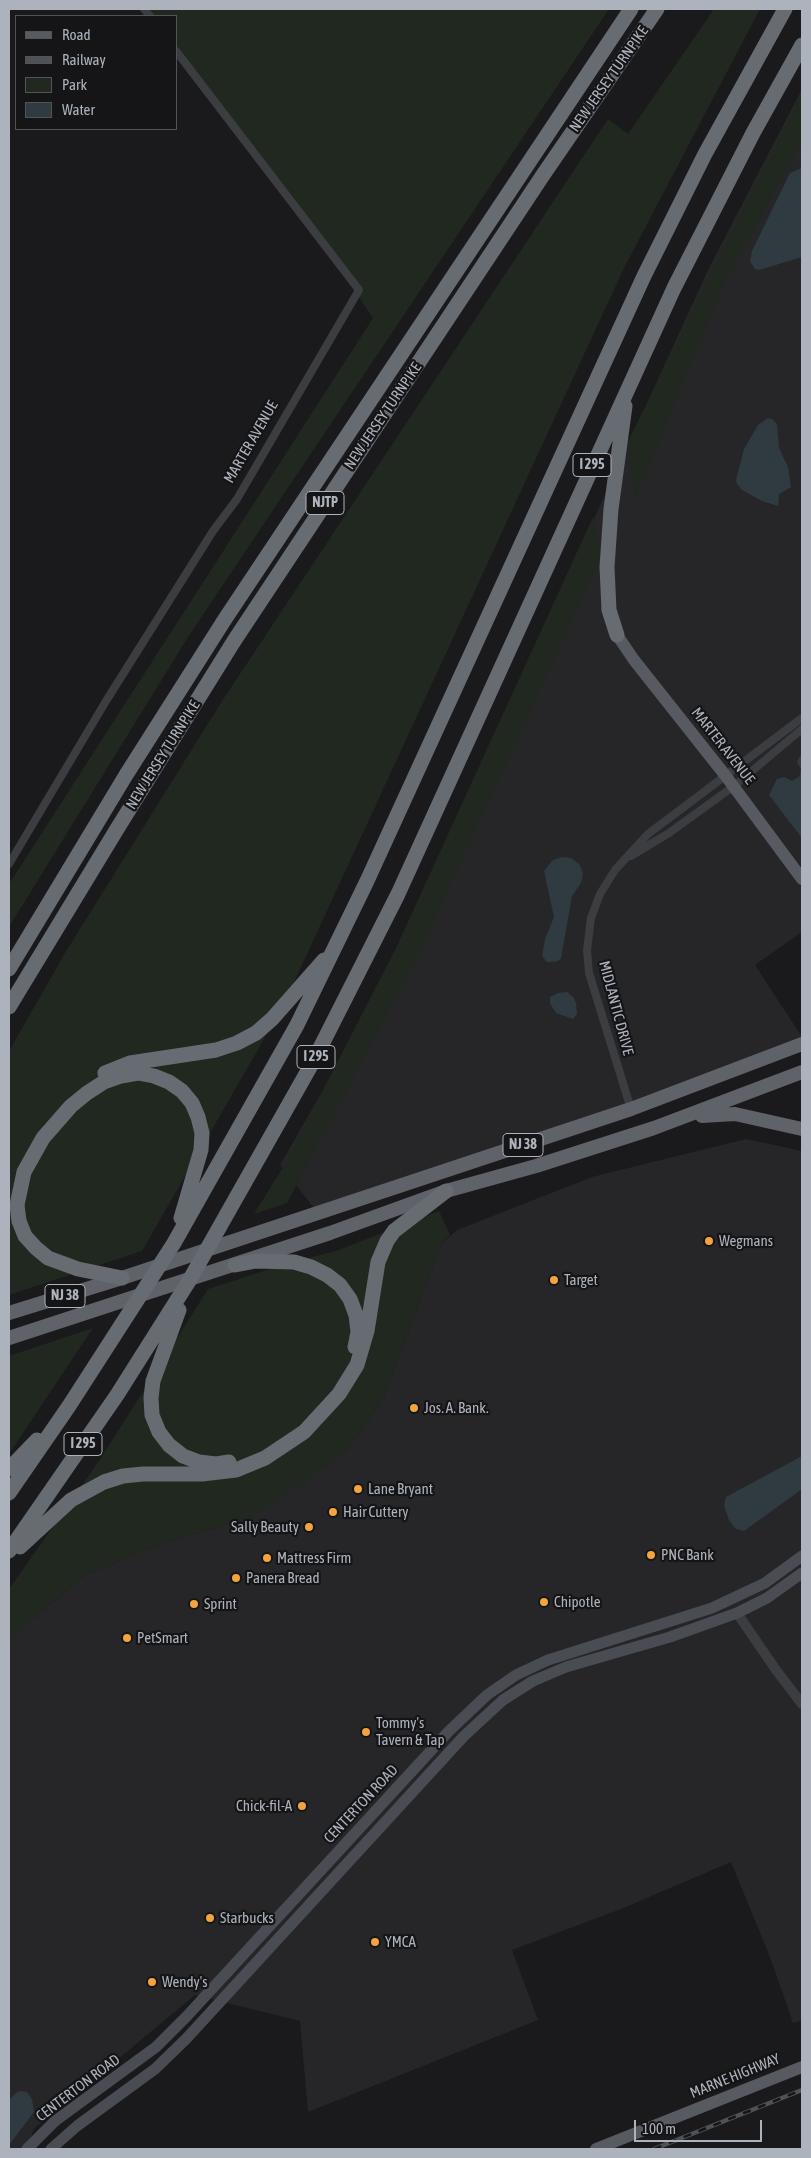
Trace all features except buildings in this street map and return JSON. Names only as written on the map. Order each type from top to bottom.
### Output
[{"type":"highway","name":"NEW JERSEY TURNPIKE","points":[[9,968],[126,775],[266,557],[631,9]]},
{"type":"highway","name":"NEW JERSEY TURNPIKE","points":[[9,1007],[234,641],[558,152],[657,9]]},
{"type":"highway","name":"I 295","points":[[9,1493],[174,1243],[267,1080],[336,946],[644,276],[710,146],[785,9]]},
{"type":"highway","name":"I 295","points":[[9,1551],[117,1395],[189,1282],[310,1068],[384,924],[627,391],[720,195],[802,45]]},
{"type":"highway","points":[[617,635],[609,610],[607,567],[611,509],[627,391]]},
{"type":"highway","points":[[9,1188],[23,1152],[34,1134],[61,1102],[77,1088],[94,1078],[130,1063],[216,1050],[237,1043],[256,1033],[288,1003],[336,946]]},
{"type":"highway","name":"NJ 38","points":[[9,1313],[122,1278],[631,1109],[802,1044]]},
{"type":"highway","name":"NJ 38","points":[[9,1338],[229,1267],[446,1191],[546,1163],[680,1119],[802,1072]]},
{"type":"highway","points":[[122,1278],[78,1269],[48,1258],[26,1236],[19,1221],[17,1205],[24,1172],[43,1138],[71,1106],[104,1082],[138,1073],[154,1076],[170,1082],[192,1103],[202,1133],[201,1150],[174,1243]]},
{"type":"highway","points":[[680,1119],[718,1114],[735,1114],[802,1129]]},
{"type":"highway","points":[[9,1559],[70,1500],[104,1482],[123,1476],[144,1474],[202,1474],[236,1470],[266,1458],[304,1432],[339,1394],[357,1365],[367,1331],[378,1262],[387,1241],[394,1232],[446,1191]]},
{"type":"highway","points":[[189,1282],[153,1381],[151,1398],[152,1416],[159,1432],[169,1445],[183,1456],[199,1462],[216,1464],[254,1455],[273,1445],[292,1431],[319,1406],[337,1384],[354,1350],[358,1332],[356,1314],[350,1299],[340,1285],[319,1271],[294,1262],[275,1260],[256,1261],[229,1267]]},
{"type":"highway","points":[[9,1469],[68,1406]]},
{"type":"main road","name":"MARTER AVENUE","points":[[617,635],[634,660],[734,786],[802,879]]},
{"type":"main road","name":"CENTERTON ROAD","points":[[27,2149],[55,2121],[156,2047],[187,2016],[449,1731],[487,1695],[516,1675],[548,1660],[712,1608],[765,1583],[802,1556]]},
{"type":"main road","name":"CENTERTON ROAD","points":[[51,2149],[69,2132],[155,2069],[186,2039],[464,1736],[503,1700],[533,1681],[566,1667],[670,1637],[738,1613],[767,1598],[802,1573]]},
{"type":"main road","points":[[110,2102],[114,2089],[148,2063],[156,2047]]},
{"type":"main road","name":"MARNE HIGHWAY","points":[[596,2149],[802,2067]]},
{"type":"street","name":"MARTER AVENUE","points":[[9,864],[111,693],[213,531],[237,499],[359,290],[178,54]]},
{"type":"street","name":"MIDLANTIC DRIVE","points":[[631,1109],[589,974],[587,950],[590,918],[600,894],[623,861],[648,834],[802,718]]},
{"type":"street","name":"MIDLANTIC DRIVE","points":[[623,861],[669,832],[734,786],[802,729]]},
{"type":"street","points":[[738,1613],[776,1670],[802,1704]]},
{"type":"shaded area","points":[[802,89],[802,932],[755,965],[802,1037],[802,1044],[318,1213],[280,1165],[335,1069],[417,913],[543,630],[709,268]]},
{"type":"shaded area","points":[[746,1139],[802,1151],[802,2020],[793,2023],[770,1957],[731,1862],[621,1909],[512,1950],[538,2020],[308,2112],[300,2021],[195,1995],[34,2129],[26,2149],[9,2149],[9,1639],[85,1575],[159,1544],[219,1527],[239,1519],[241,1523],[345,1452],[383,1399],[441,1244],[457,1230],[592,1177]]},
{"type":"green space","points":[[145,9],[609,9],[190,634],[9,927],[9,884],[373,318],[340,269],[178,54],[178,15],[149,15]]},
{"type":"green space","points":[[714,9],[760,9],[624,268],[283,1006],[142,1251],[9,1295],[9,1051],[65,953],[222,701],[608,119],[628,134]]},
{"type":"green space","points":[[802,93],[802,142],[723,286],[635,500],[629,455],[621,455]]},
{"type":"green space","points":[[593,517],[602,555],[417,958],[287,1203],[254,1214],[285,1164],[396,948]]},
{"type":"green space","points":[[439,1211],[450,1235],[441,1244],[383,1399],[345,1452],[291,1491],[241,1523],[238,1519],[219,1527],[159,1544],[85,1575],[9,1639],[9,1589],[97,1464],[208,1289],[288,1263],[336,1251]]},
{"type":"green space","points":[[93,1328],[9,1454],[9,1356]]},
{"type":"water","points":[[802,168],[802,257],[759,270],[755,269],[750,261],[752,251],[790,173]]},
{"type":"water","points":[[768,418],[777,424],[779,448],[788,467],[791,487],[779,494],[778,506],[762,501],[742,490],[736,480],[744,449],[758,425]]},
{"type":"water","points":[[802,752],[802,838],[769,795],[777,779],[784,777],[792,781],[800,776],[801,769],[797,762]]},
{"type":"water","points":[[562,857],[571,858],[580,865],[583,874],[581,883],[572,896],[561,958],[558,961],[547,962],[542,956],[545,939],[554,917],[544,871],[553,860]]},
{"type":"water","points":[[567,992],[574,998],[576,1003],[577,1014],[573,1019],[556,1013],[550,1003],[550,997],[558,993]]},
{"type":"water","points":[[802,1456],[802,1489],[744,1531],[736,1529],[729,1520],[724,1506],[726,1497]]},
{"type":"water","points":[[17,2092],[27,2092],[32,2099],[34,2112],[9,2145],[9,2100]]},
{"type":"railway","points":[[654,2149],[802,2090]]},
{"type":"place","name":"Wegmans","points":[[709,1241]]},
{"type":"place","name":"Target","points":[[554,1280]]},
{"type":"place","name":"Jos. A. Bank.","points":[[414,1408]]},
{"type":"place","name":"Lane Bryant","points":[[358,1489]]},
{"type":"place","name":"Hair Cuttery","points":[[333,1512]]},
{"type":"place","name":"Sally Beauty","points":[[309,1527]]},
{"type":"place","name":"PNC Bank","points":[[651,1555]]},
{"type":"place","name":"Mattress Firm","points":[[267,1558]]},
{"type":"place","name":"Panera Bread","points":[[236,1578]]},
{"type":"place","name":"Chipotle","points":[[544,1602]]},
{"type":"place","name":"Sprint","points":[[194,1604]]},
{"type":"place","name":"PetSmart","points":[[127,1638]]},
{"type":"place","name":"Tommy's Tavern & Tap","points":[[366,1732]]},
{"type":"place","name":"Chick-fil-A","points":[[302,1806]]},
{"type":"place","name":"Starbucks","points":[[210,1918]]},
{"type":"place","name":"YMCA","points":[[375,1942]]},
{"type":"place","name":"Wendy's","points":[[152,1982]]}]
